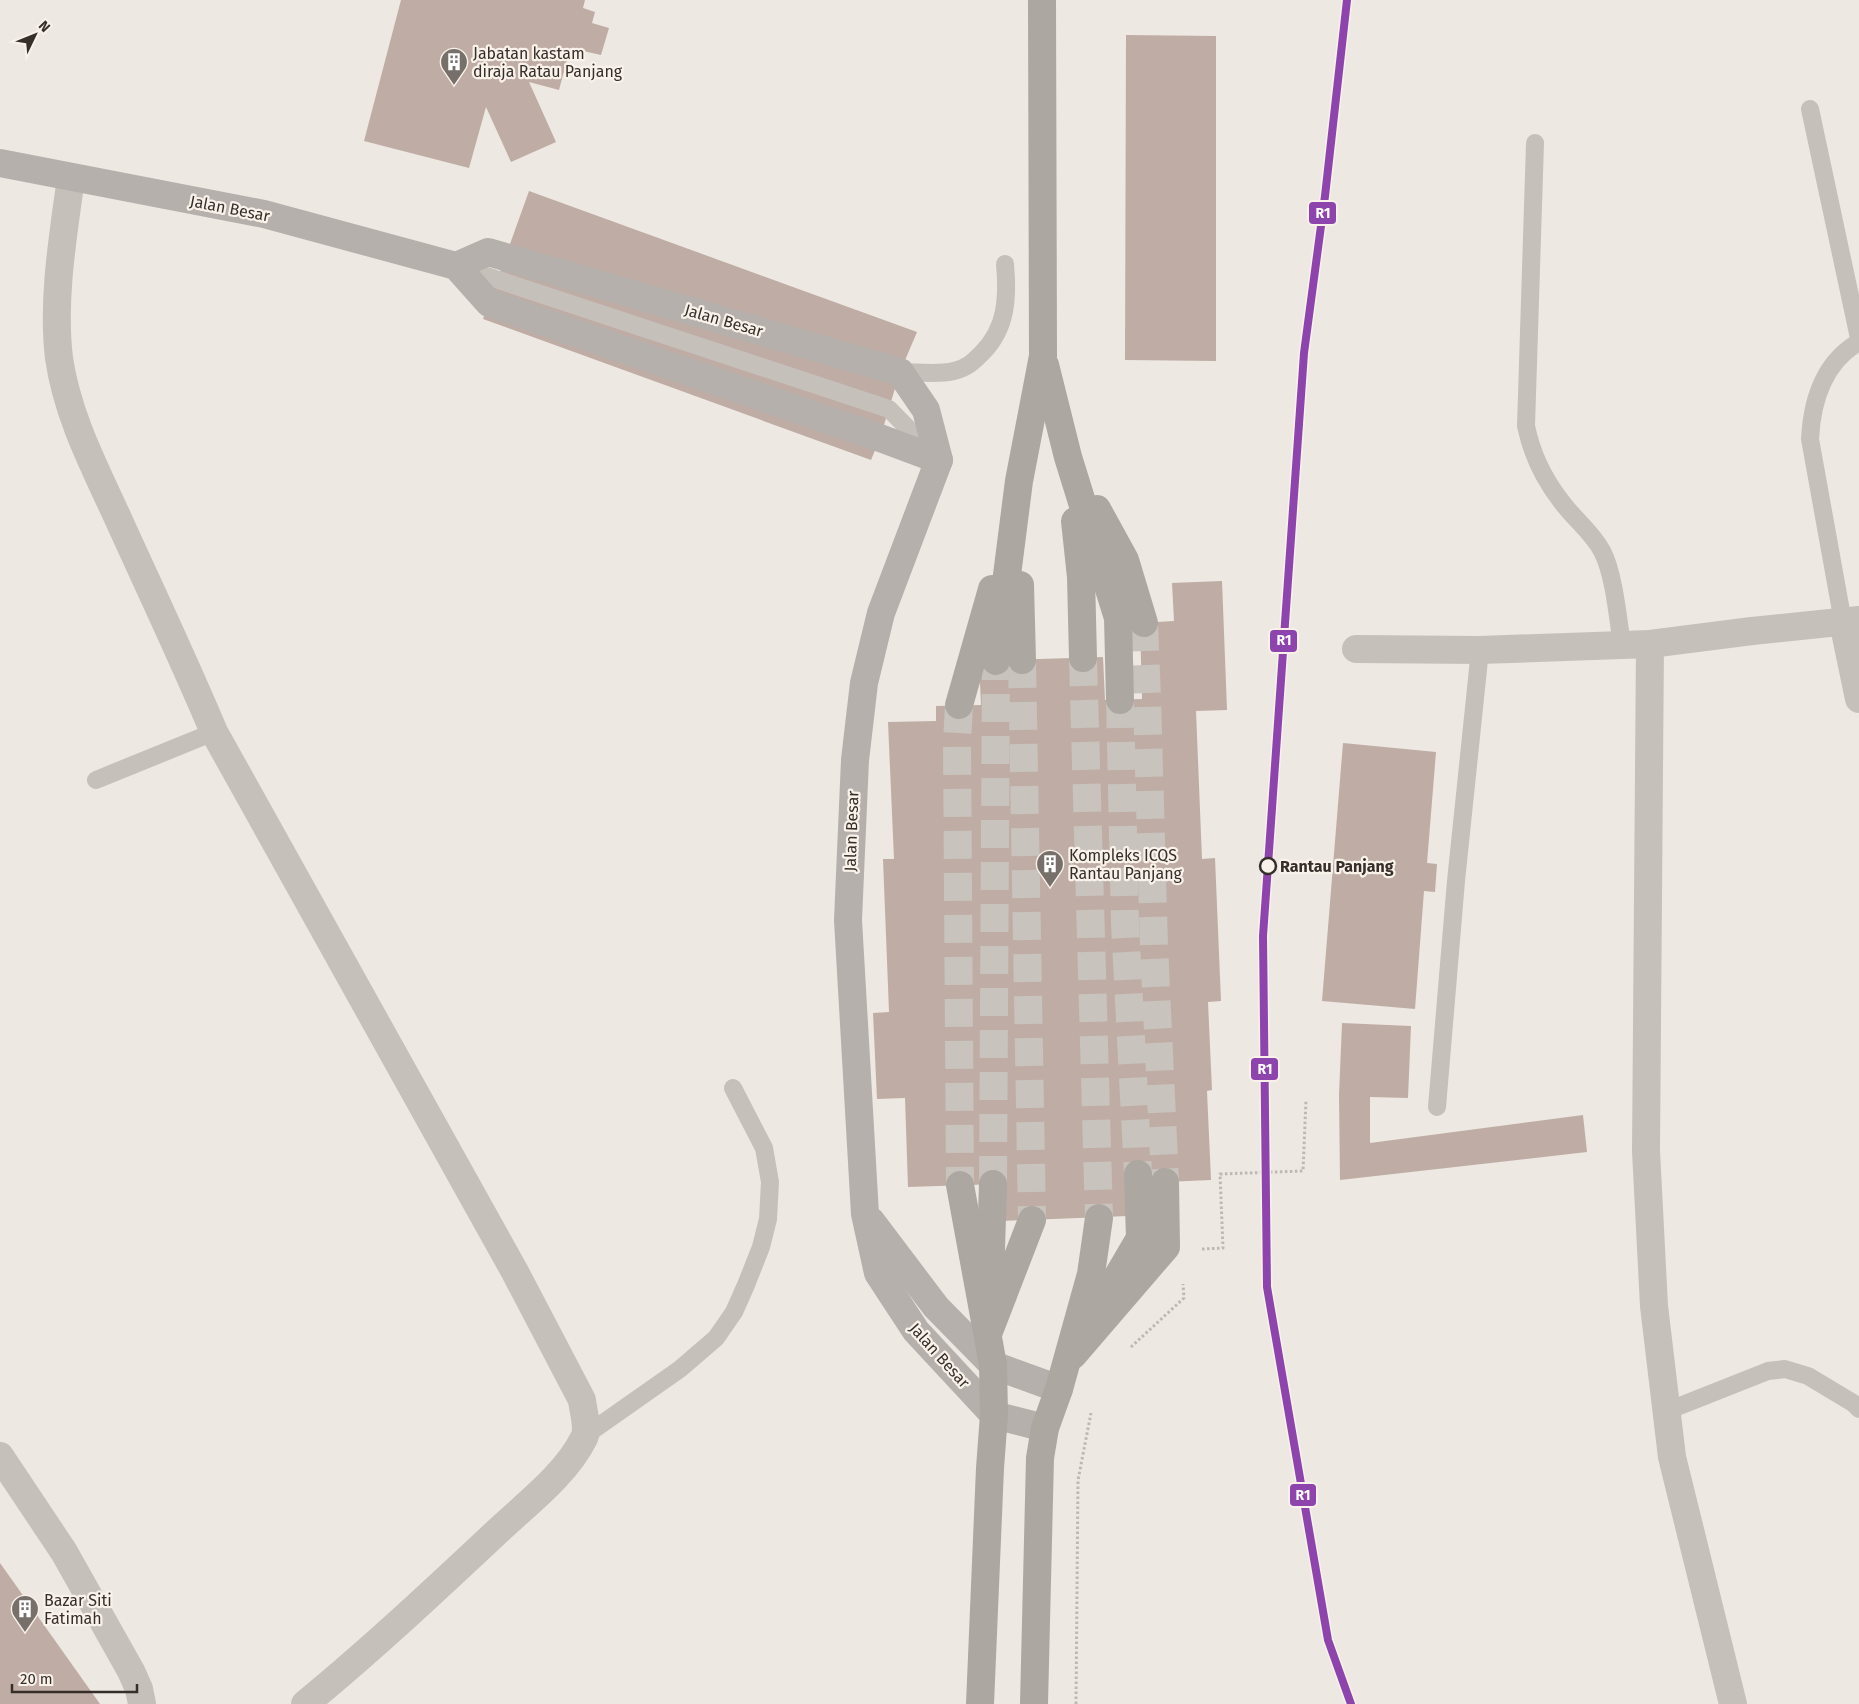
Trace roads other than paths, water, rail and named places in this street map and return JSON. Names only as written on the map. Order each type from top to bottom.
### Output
[{"type":"highway","points":[[1009,660],[1019,481],[1043,356],[1042,0]]},
{"type":"highway","points":[[1043,356],[1068,457],[1118,618],[1120,700]]},
{"type":"highway","points":[[1068,457],[1125,560],[1144,623]]},
{"type":"highway","points":[[1068,457],[1081,577],[1083,658]]},
{"type":"highway","points":[[959,705],[1017,501]]},
{"type":"highway","points":[[1067,1362],[1140,1238],[1138,1174]]},
{"type":"highway","points":[[1067,1362],[1166,1247],[1165,1182]]},
{"type":"highway","points":[[988,1334],[993,1184]]},
{"type":"highway","points":[[960,1185],[993,1365],[994,1414],[980,1704]]},
{"type":"highway","points":[[1034,1704],[1040,1458],[1045,1428],[1060,1389],[1091,1274],[1099,1218]]},
{"type":"highway","points":[[988,1334],[1032,1220]]},
{"type":"main road","name":"Jalan Besar","points":[[0,163],[264,214],[456,266],[488,252],[900,372]]},
{"type":"main road","points":[[456,266],[489,303],[871,434],[939,460]]},
{"type":"main road","points":[[900,372],[926,410],[939,460]]},
{"type":"main road","name":"Jalan Besar","points":[[939,460],[881,613],[864,683],[854,760],[848,920],[865,1214],[878,1273],[916,1332],[994,1414]]},
{"type":"main road","name":"Jalan Besar","points":[[865,1214],[936,1307],[993,1365],[1060,1389]]},
{"type":"main road","points":[[994,1414],[1045,1428]]},
{"type":"street","points":[[71,178],[61,248],[57,318],[59,358],[72,416],[180,650],[214,732],[524,1290],[582,1400],[586,1435],[576,1452],[558,1474],[343,1673],[305,1704]]},
{"type":"street","points":[[1356,649],[1480,650],[1650,644],[1851,621],[1859,699]]},
{"type":"street","points":[[1650,644],[1646,1151],[1654,1306],[1672,1457],[1734,1704]]},
{"type":"street","points":[[0,1456],[69,1560],[131,1671],[139,1688],[142,1704]]},
{"type":"lane","points":[[1810,109],[1859,340],[1847,349],[1833,366],[1817,397],[1812,416],[1810,439],[1851,621]]},
{"type":"lane","points":[[1535,143],[1526,426],[1536,464],[1561,502],[1585,528],[1602,551],[1610,575],[1622,645]]},
{"type":"lane","points":[[900,372],[952,371],[970,366],[990,345],[1001,325],[1005,311],[1007,291],[1005,264]]},
{"type":"lane","points":[[1437,1107],[1456,881],[1480,650]]},
{"type":"lane","points":[[96,780],[214,732]]},
{"type":"lane","points":[[586,1435],[680,1369],[716,1338],[734,1312],[746,1285],[761,1247],[768,1219],[770,1182],[764,1148],[733,1088]]},
{"type":"lane","points":[[1667,1410],[1768,1371],[1785,1369],[1808,1376],[1853,1403],[1859,1409]]},
{"type":"tunnel","points":[[1144,623],[1154,946],[1165,1182]]},
{"type":"tunnel","points":[[1083,658],[1099,1218]]},
{"type":"tunnel","points":[[1022,660],[1032,1220]]},
{"type":"tunnel","points":[[993,1184],[996,661]]},
{"type":"tunnel","points":[[1120,700],[1125,923],[1138,1174]]},
{"type":"tunnel","points":[[959,705],[957,743],[960,1185]]},
{"type":"place","name":"Jabatan kastam diraja Ratau Panjang","points":[[454,86]]},
{"type":"place","name":"Rantau Panjang","points":[[1268,866]]},
{"type":"place","name":"Kompleks ICQS Rantau Panjang","points":[[1050,888]]},
{"type":"place","name":"Bazar Siti Fatimah","points":[[25,1633]]}]
